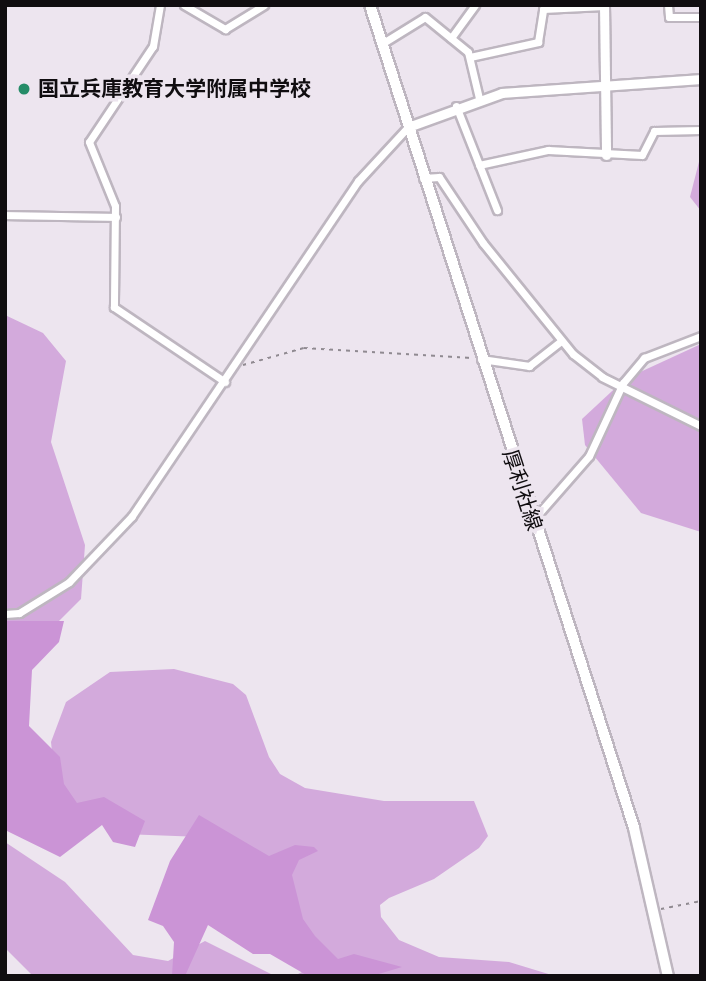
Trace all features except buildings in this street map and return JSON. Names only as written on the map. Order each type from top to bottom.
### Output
[{"type":"main road","name":"厚利社線","points":[[370,5],[656,910],[667,976]]},
{"type":"street","points":[[160,5],[153,46],[89,142],[114,197],[114,307],[225,382]]},
{"type":"street","points":[[184,5],[225,29],[264,5]]},
{"type":"street","points":[[451,38],[475,5]]},
{"type":"street","points":[[470,57],[538,42],[543,9],[604,5],[606,155]]},
{"type":"street","points":[[668,5],[668,17],[701,17]]},
{"type":"street","points":[[383,43],[404,35],[419,15],[451,38],[470,57],[479,98]]},
{"type":"street","points":[[5,614],[19,612],[69,582],[132,516],[236,366],[358,181],[408,127],[479,98],[606,84],[701,79]]},
{"type":"street","points":[[456,106],[496,210]]},
{"type":"street","points":[[479,165],[548,149],[606,155],[642,155],[653,131],[701,130]]},
{"type":"street","points":[[423,178],[439,177],[560,342],[602,377],[623,383],[701,426]]},
{"type":"street","points":[[5,215],[116,217]]},
{"type":"street","points":[[533,520],[589,456],[623,383],[644,358],[701,336]]},
{"type":"street","points":[[480,359],[529,366],[560,342]]},
{"type":"path","points":[[236,366],[304,348],[480,359]]},
{"type":"path","points":[[656,910],[701,901]]},
{"type":"shaded area","points":[[701,154],[701,211],[690,197]]},
{"type":"shaded area","points":[[5,315],[43,333],[66,361],[51,442],[85,545],[81,599],[49,631],[5,641]]},
{"type":"shaded area","points":[[701,344],[701,532],[641,513],[585,445],[582,419],[625,379]]},
{"type":"shaded area","points":[[5,621],[64,621],[59,642],[32,670],[29,726],[60,757],[64,784],[77,803],[104,797],[145,821],[135,847],[113,842],[102,825],[60,857],[5,830]]},
{"type":"shaded area","points":[[174,669],[233,684],[246,695],[269,757],[280,774],[305,788],[384,801],[474,801],[488,836],[479,848],[434,879],[389,898],[380,905],[381,917],[399,940],[439,957],[509,962],[555,976],[294,976],[304,971],[202,837],[123,834],[73,807],[54,772],[51,742],[66,702],[110,672]]},
{"type":"shaded area","points":[[199,815],[269,856],[295,845],[314,847],[318,851],[299,860],[292,875],[303,919],[315,936],[338,959],[354,954],[402,967],[372,976],[308,976],[270,954],[253,954],[208,925],[185,976],[172,976],[174,942],[163,926],[148,920],[170,861]]},
{"type":"shaded area","points":[[5,842],[65,882],[133,955],[168,961],[205,941],[275,976],[33,976],[5,948]]},
{"type":"place","name":"国立兵庫教育大学附属中学校","points":[[24,89]]}]
